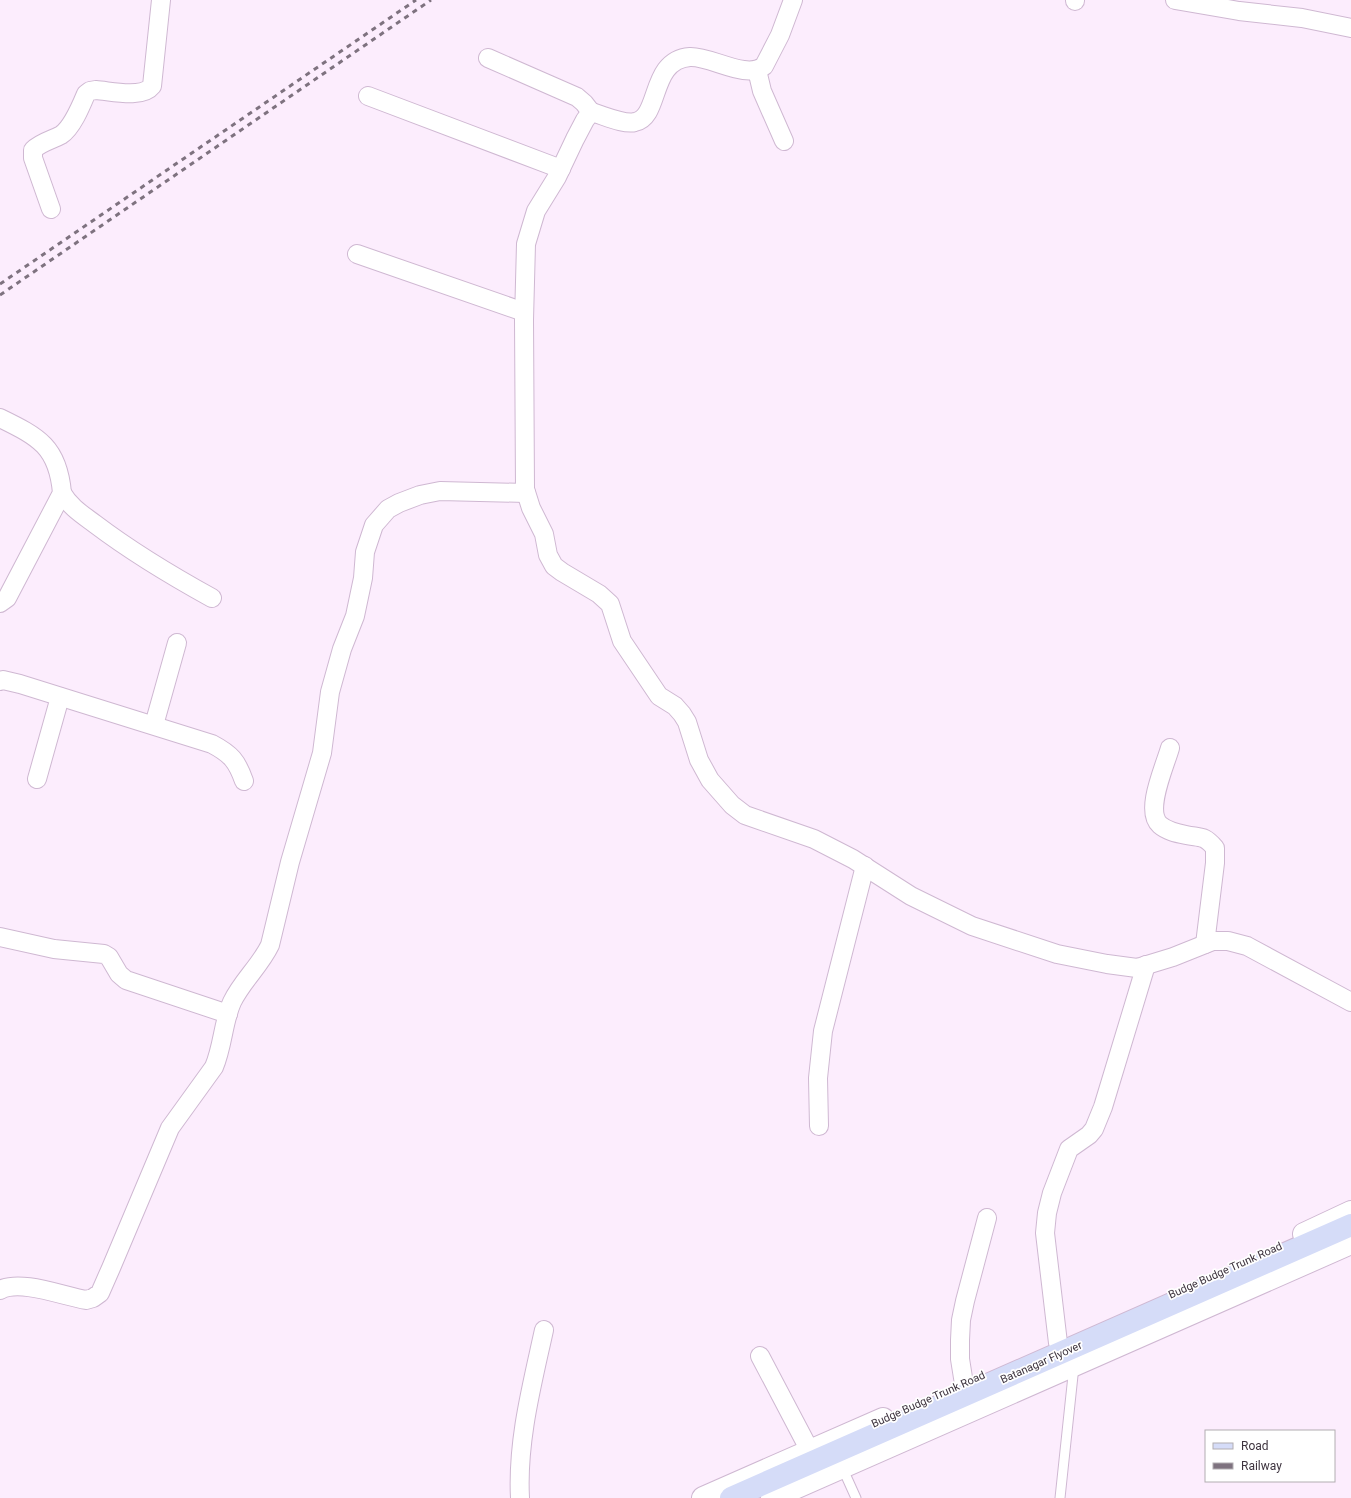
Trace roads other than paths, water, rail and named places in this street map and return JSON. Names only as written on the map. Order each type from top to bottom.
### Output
[{"type":"main road","name":"Batanagar Flyover","points":[[731,1498],[1351,1225]]},
{"type":"street","points":[[51,209],[33,158],[33,150],[63,134],[69,128],[86,94],[90,91],[96,90],[132,94],[146,92],[151,89],[161,0]]},
{"type":"street","points":[[488,58],[577,97],[584,102],[591,112],[628,123],[637,122],[644,118],[656,94],[665,69],[672,62],[680,58],[692,57],[740,69],[757,70],[764,66],[780,35],[793,0]]},
{"type":"street","points":[[1175,0],[1239,11],[1302,18],[1351,28]]},
{"type":"street","points":[[757,70],[762,91],[784,141]]},
{"type":"street","points":[[368,96],[561,169]]},
{"type":"street","points":[[591,112],[575,138],[561,169],[536,211],[526,244],[524,312],[526,493],[531,508],[540,523],[544,534],[548,555],[554,566],[599,594],[610,604],[622,641],[659,696],[675,706],[687,722],[699,760],[710,780],[732,805],[745,814],[814,839],[865,866],[912,896],[972,926],[1057,954],[1137,968],[1173,958],[1213,941],[1228,941],[1247,946],[1351,1002]]},
{"type":"street","points":[[357,254],[524,312]]},
{"type":"street","points":[[0,418],[40,440],[48,448],[55,459],[61,478],[62,493],[66,500],[74,508],[106,532],[170,575],[212,598]]},
{"type":"street","points":[[0,1290],[13,1286],[25,1286],[86,1300],[93,1298],[100,1293],[170,1128],[214,1067],[218,1057],[228,1014],[238,989],[265,955],[270,945],[290,862],[322,753],[330,692],[342,650],[355,616],[363,578],[365,552],[374,526],[388,509],[420,494],[440,491],[526,493]]},
{"type":"street","points":[[0,604],[7,598],[62,493]]},
{"type":"street","points":[[154,726],[177,643]]},
{"type":"street","points":[[0,681],[3,680],[20,684],[212,744],[232,757],[239,766],[244,781]]},
{"type":"street","points":[[37,779],[60,696]]},
{"type":"street","points":[[1170,748],[1155,795],[1153,814],[1159,824],[1169,831],[1208,839],[1215,848],[1215,863],[1205,944]]},
{"type":"street","points":[[819,1126],[818,1078],[823,1031],[865,866]]},
{"type":"street","points":[[0,937],[54,949],[104,954],[109,957],[119,974],[126,980],[228,1014]]},
{"type":"street","points":[[1058,1343],[1045,1233],[1047,1213],[1052,1193],[1069,1149],[1089,1135],[1094,1129],[1103,1107],[1146,965]]},
{"type":"street","name":"Budge Budge Trunk Road","points":[[703,1498],[1196,1284],[1351,1212]]},
{"type":"street","points":[[964,1384],[960,1359],[962,1320],[965,1301],[987,1218]]},
{"type":"street","points":[[772,1498],[1351,1243]]},
{"type":"street","points":[[520,1498],[519,1478],[522,1438],[526,1411],[544,1330]]},
{"type":"street","points":[[760,1356],[810,1451]]},
{"type":"lane","points":[[1060,1498],[1074,1365]]},
{"type":"lane","points":[[842,1467],[856,1498]]},
{"type":"railway","points":[[0,284],[416,0]]},
{"type":"railway","points":[[0,295],[431,0]]}]
